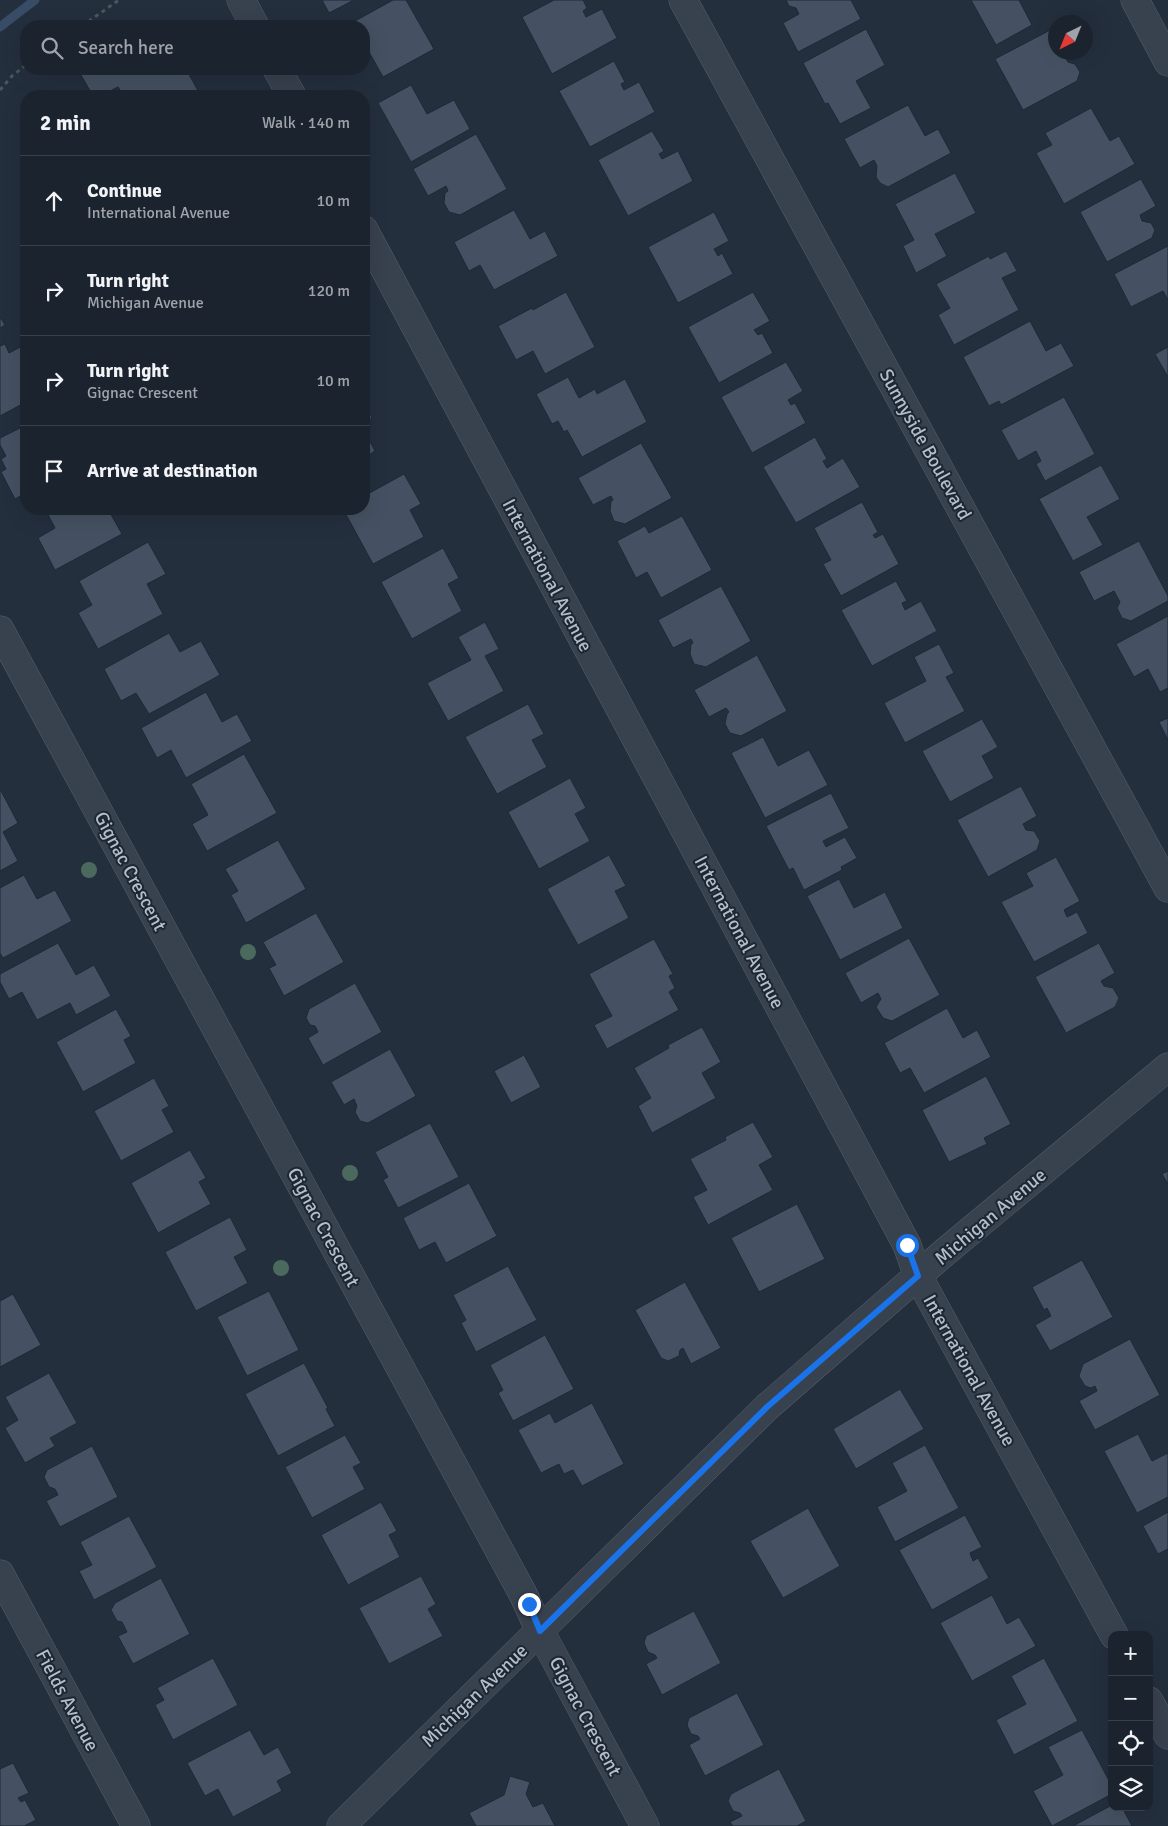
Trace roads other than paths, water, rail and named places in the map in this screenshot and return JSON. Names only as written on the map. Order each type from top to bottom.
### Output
[{"type":"street","points":[[241,0],[252,20]]},
{"type":"street","name":"Sunnyside Boulevard","points":[[683,0],[1168,888]]},
{"type":"street","points":[[1135,0],[1168,62]]},
{"type":"street","points":[[280,75],[289,90]]},
{"type":"street","name":"International Avenue","points":[[370,241],[902,1236],[918,1276],[1112,1631]]},
{"type":"street","name":"Gignac Crescent","points":[[0,630],[529,1604],[540,1631],[645,1826]]},
{"type":"street","name":"Michigan Avenue","points":[[341,1826],[767,1407],[918,1276],[1168,1067]]},
{"type":"street","name":"Fields Avenue","points":[[0,1574],[136,1826]]},
{"type":"street","points":[[1153,1707],[1168,1735]]},
{"type":"waterway","points":[[0,27],[35,0]]}]
